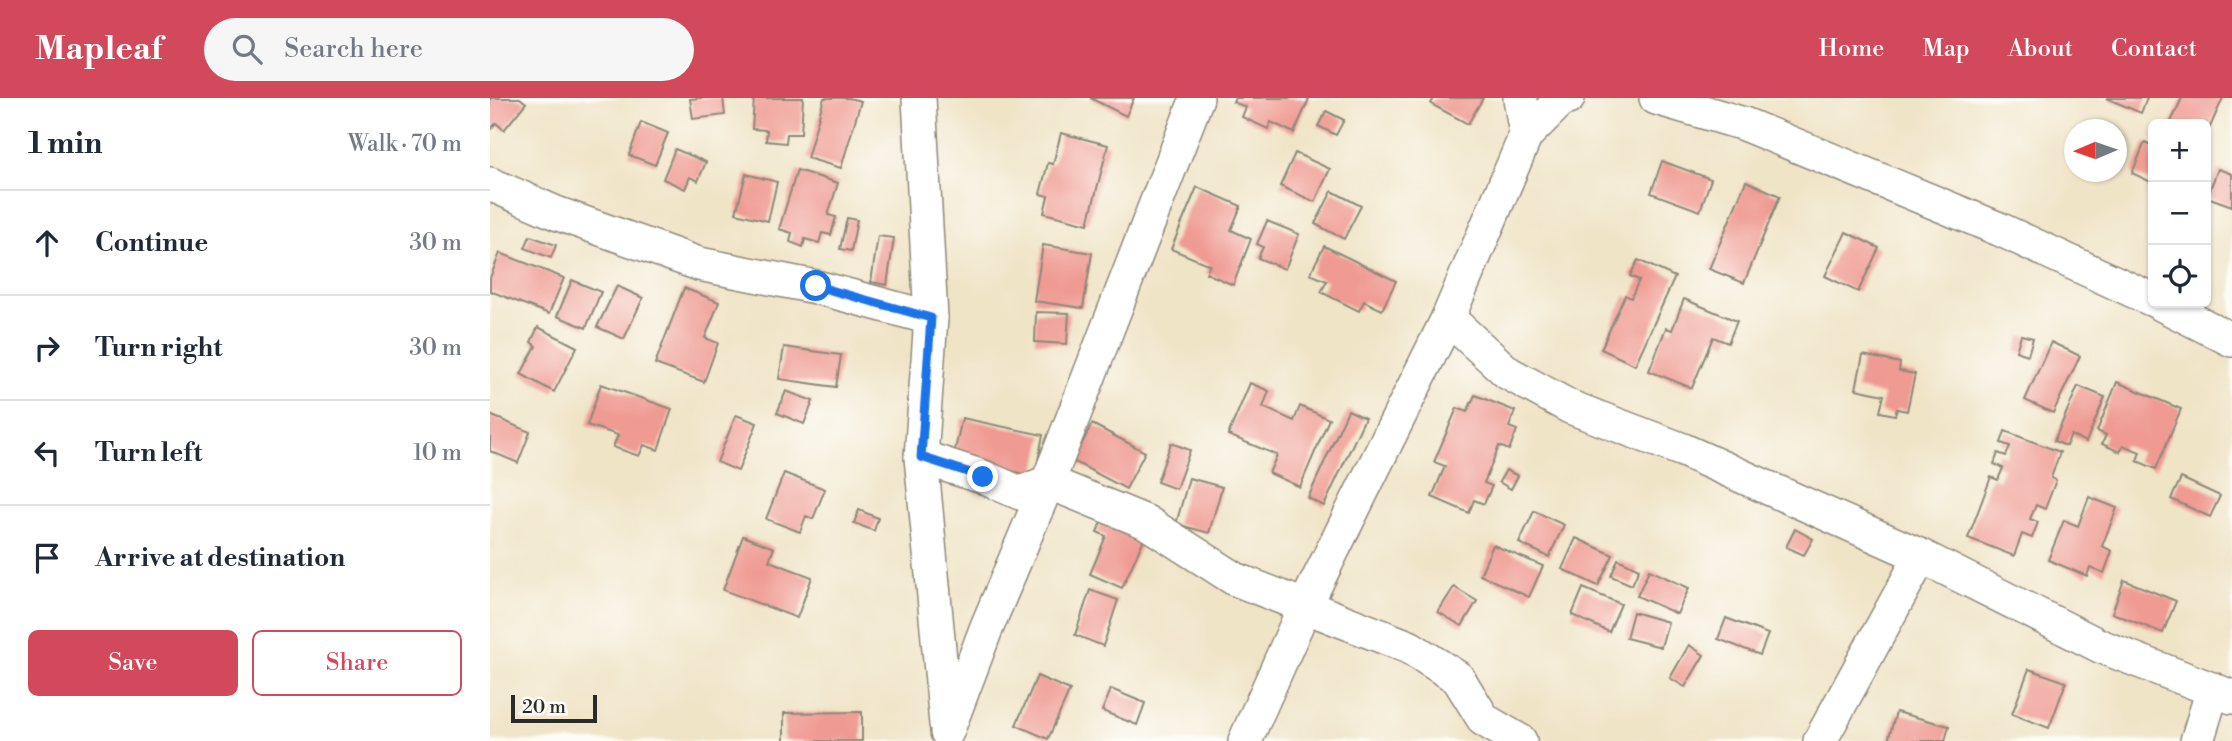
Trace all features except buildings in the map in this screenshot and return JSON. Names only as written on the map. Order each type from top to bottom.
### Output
[{"type":"street","points":[[919,98],[931,318],[921,457],[947,737]]},
{"type":"street","points":[[947,737],[986,628],[1048,482],[1196,98]]},
{"type":"street","points":[[1520,98],[1526,135]]},
{"type":"street","points":[[1245,741],[1305,606],[1448,318],[1526,135],[1561,100],[1568,98]]},
{"type":"street","points":[[1657,98],[1744,124],[1999,229],[2148,298]]},
{"type":"street","points":[[490,185],[556,214],[699,264],[816,286],[931,318]]},
{"type":"street","points":[[2169,308],[2232,340]]},
{"type":"street","points":[[1448,318],[1508,373],[1570,407],[1683,450],[1921,556],[2100,646],[2223,693],[2197,741]]},
{"type":"street","points":[[921,457],[983,477],[1020,493],[1048,482],[1146,522],[1235,579],[1409,647],[1458,678],[1484,720],[1520,741]]},
{"type":"street","points":[[1821,741],[1921,556]]},
{"type":"route","points":[[816,286],[931,318],[921,457],[983,477]]}]
